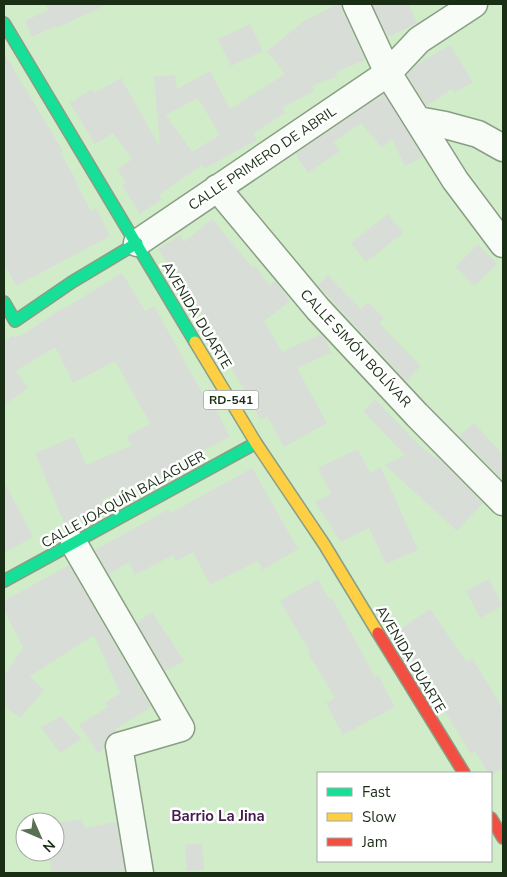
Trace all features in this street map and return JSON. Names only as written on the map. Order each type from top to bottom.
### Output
[{"type":"main road","name":"AVENIDA DUARTE","points":[[4,23],[256,443],[324,544],[463,772]]},
{"type":"main road","points":[[4,328],[72,282],[137,243]]},
{"type":"main road","points":[[4,302],[15,321]]},
{"type":"main road","name":"CALLE JOAQUÍN BALAGUER","points":[[4,581],[256,443]]},
{"type":"main road","points":[[492,820],[503,838]]},
{"type":"street","points":[[356,4],[388,72],[455,180],[503,244]]},
{"type":"street","name":"CALLE PRIMERO DE ABRIL","points":[[137,243],[388,72],[418,40],[474,4]]},
{"type":"street","points":[[418,120],[478,134],[503,148]]},
{"type":"street","name":"CALLE SIMÓN BOLÍVAR","points":[[217,188],[318,309],[417,415],[503,502]]},
{"type":"street","points":[[74,544],[181,728],[119,746],[140,873]]},
{"type":"building","points":[[45,4],[108,4],[57,28],[56,26],[32,37],[25,21],[48,10]]},
{"type":"building","points":[[341,4],[365,60],[336,72],[338,76],[312,86],[314,91],[282,108],[285,113],[253,134],[257,140],[204,169],[202,165],[159,195],[162,199],[140,214],[122,185],[126,182],[117,170],[132,159],[113,133],[95,144],[70,103],[92,89],[95,93],[121,78],[160,147],[154,77],[175,75],[177,89],[210,71],[230,109],[285,74],[267,51],[304,21]],"holes":[[[198,98],[220,135],[192,152],[166,115]]]},
{"type":"building","points":[[372,4],[409,4],[417,23],[388,37]]},
{"type":"building","points":[[250,24],[263,51],[231,66],[218,39]]},
{"type":"building","points":[[450,45],[473,82],[454,93],[452,89],[427,106],[407,75],[416,65]]},
{"type":"building","points":[[4,53],[63,151],[60,153],[91,211],[96,208],[110,236],[16,286],[4,263]]},
{"type":"building","points":[[384,94],[423,157],[405,166],[392,139],[382,148],[361,123],[334,142],[340,151],[308,173],[295,154]]},
{"type":"building","points":[[388,214],[403,233],[366,262],[351,243]]},
{"type":"building","points":[[212,219],[252,267],[254,265],[270,285],[275,281],[290,301],[264,321],[282,352],[321,334],[325,338],[331,353],[297,368],[327,423],[284,447],[267,416],[261,420],[208,327],[210,326],[158,249],[180,235],[184,242]]},
{"type":"building","points":[[478,244],[497,264],[474,286],[455,267]]},
{"type":"building","points":[[122,273],[145,311],[154,306],[211,409],[215,407],[230,437],[204,450],[155,481],[152,477],[101,500],[104,508],[65,525],[35,453],[74,437],[86,465],[132,445],[127,437],[150,423],[115,361],[73,383],[55,347],[16,371],[28,388],[4,405],[4,341],[12,336],[16,337],[24,334],[61,309]]},
{"type":"building","points":[[328,275],[361,309],[368,302],[384,318],[379,323],[421,366],[406,381],[318,285]]},
{"type":"building","points":[[375,399],[417,443],[435,458],[437,457],[483,503],[457,531],[385,465],[405,455],[363,411]]},
{"type":"building","points":[[474,423],[503,455],[503,481],[459,436]]},
{"type":"building","points":[[358,449],[370,473],[381,467],[418,550],[386,564],[369,528],[341,542],[315,502],[331,494],[318,468]]},
{"type":"building","points":[[252,468],[298,549],[263,570],[258,561],[210,585],[193,552],[176,561],[173,555],[135,575],[129,562],[109,574],[95,550],[169,509],[171,513]]},
{"type":"building","points":[[4,482],[33,537],[4,553]]},
{"type":"building","points":[[69,565],[151,707],[116,729],[118,731],[109,735],[105,741],[104,749],[98,753],[79,725],[108,707],[105,703],[120,693],[94,635],[30,676],[44,690],[20,718],[4,706],[4,676],[23,647],[4,610],[4,601]]},
{"type":"building","points":[[318,579],[329,599],[332,598],[375,677],[378,675],[395,707],[343,735],[326,703],[335,698],[280,601]]},
{"type":"building","points":[[489,579],[503,606],[480,618],[466,591]]},
{"type":"building","points":[[430,609],[466,661],[472,658],[503,709],[503,768],[492,774],[492,772],[487,772],[475,751],[471,754],[396,632]]},
{"type":"building","points":[[152,612],[184,661],[165,671],[137,623]]},
{"type":"building","points":[[61,716],[81,739],[60,753],[41,727]]},
{"type":"building","points":[[82,819],[84,828],[116,822],[125,873],[52,873],[50,862],[65,862],[65,822]]},
{"type":"building","points":[[202,843],[204,870],[187,871],[185,845]]},
{"type":"traffic: fast","points":[[4,23],[195,342]]},
{"type":"traffic: fast","points":[[4,302],[15,321],[72,282],[137,243]]},
{"type":"traffic: fast","points":[[4,581],[256,443]]},
{"type":"traffic: slow","points":[[195,342],[256,443],[324,544],[378,633]]},
{"type":"traffic: jam","points":[[378,633],[463,772]]},
{"type":"traffic: jam","points":[[492,820],[503,838]]},
{"type":"district","name":"Barrio La Jina","points":[[218,816]]}]
